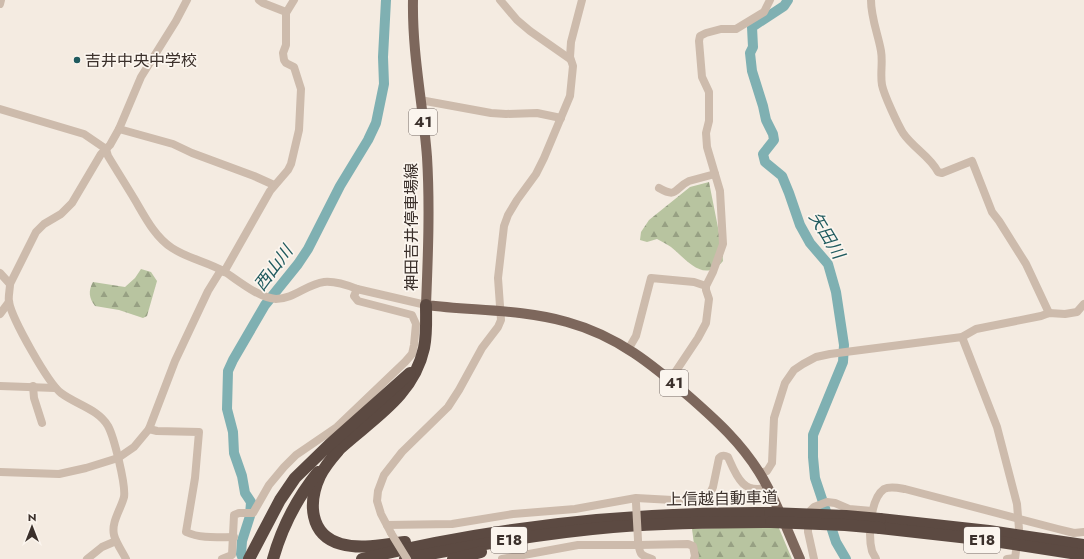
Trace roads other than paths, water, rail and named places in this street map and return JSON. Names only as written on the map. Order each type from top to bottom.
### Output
[{"type":"highway","points":[[273,559],[280,535],[300,496],[318,472],[338,450],[358,435],[399,397],[411,381],[419,365],[426,339],[426,305]]},
{"type":"highway","points":[[251,556],[280,500],[295,478],[400,383],[414,369],[422,355]]},
{"type":"highway","points":[[338,450],[320,477],[312,505],[315,522],[325,536],[332,541],[353,546],[374,546],[533,524],[569,522]]},
{"type":"highway","points":[[266,559],[273,534],[286,507],[318,456]]},
{"type":"highway","name":"上信越自動車道","points":[[362,559],[485,533],[569,522],[654,515],[770,518]]},
{"type":"highway","name":"上信越自動車道","points":[[406,559],[487,543],[614,527],[770,518],[846,516],[988,531],[1084,545]]},
{"type":"highway","name":"上信越自動車道","points":[[877,519],[987,540],[1084,555]]},
{"type":"highway","points":[[453,559],[528,541],[614,527]]},
{"type":"main road","name":"神田吉井停車場線","points":[[413,0],[412,27],[429,196],[426,305],[546,317],[602,334],[629,348],[670,380],[728,432],[750,459],[768,487],[800,559]]},
{"type":"street","points":[[0,4],[1,0]]},
{"type":"street","points":[[126,559],[116,541],[113,530],[124,496],[124,487],[118,458],[108,427],[94,412],[55,388],[26,342],[17,324],[9,302],[10,284],[36,232],[50,220],[61,214],[72,203],[101,154],[106,150],[119,129],[141,77],[176,21],[187,0]]},
{"type":"street","points":[[259,0],[286,12]]},
{"type":"street","points":[[0,472],[59,474],[86,468],[118,458],[134,447],[149,429],[175,360],[208,291],[222,271],[274,185],[288,170],[291,164],[299,130],[301,89],[294,67],[286,63],[283,52],[286,45],[286,12],[294,0]]},
{"type":"street","points":[[500,0],[517,20],[530,31],[570,59]]},
{"type":"street","points":[[406,559],[381,514],[378,501],[378,491],[384,475],[402,452],[448,407],[482,348],[498,327],[501,320],[498,278],[504,226],[508,214],[536,174],[570,96],[573,66],[570,59],[571,42],[582,0]]},
{"type":"street","points":[[670,380],[698,338],[706,322],[709,299],[706,286],[713,272],[723,244],[720,191],[707,147],[706,133],[709,125],[709,92],[702,76],[699,41],[700,36],[706,32],[721,29],[736,29],[764,12],[770,0]]},
{"type":"street","points":[[871,0],[873,21],[882,52],[882,86],[899,127],[918,150],[934,163],[938,172],[942,173],[972,161],[992,212],[1000,221],[1026,264],[1049,313]]},
{"type":"street","points":[[420,100],[491,113],[537,113],[561,118]]},
{"type":"street","points":[[0,109],[74,130],[92,139],[106,150],[108,156],[148,221],[161,239],[183,255],[222,271],[270,298],[282,299],[324,282],[346,285],[357,289],[426,305]]},
{"type":"street","points":[[119,129],[173,144],[274,185]]},
{"type":"street","points":[[659,188],[668,193],[676,192],[688,181],[715,174]]},
{"type":"street","points":[[0,273],[10,284]]},
{"type":"street","points":[[629,348],[636,336],[651,278],[694,282],[706,286]]},
{"type":"street","points":[[222,559],[233,557],[234,515],[239,513],[253,514],[270,485],[284,467],[296,455],[337,427],[412,354],[416,324],[412,315],[358,301],[354,296],[357,289]]},
{"type":"street","points":[[0,314],[9,302]]},
{"type":"street","points":[[759,473],[767,471],[772,463],[774,418],[785,384],[794,370],[816,357],[962,337],[976,329],[1041,316],[1049,313],[1065,314],[1077,312],[1084,304]]},
{"type":"street","points":[[962,337],[997,427],[1018,504],[1019,529]]},
{"type":"street","points":[[0,386],[55,388]]},
{"type":"street","points":[[33,386],[34,398],[42,423]]},
{"type":"street","points":[[149,429],[157,431],[199,432],[195,478],[186,532],[202,537],[234,537]]},
{"type":"street","points":[[387,525],[452,524],[513,514],[575,509],[636,500],[691,501],[708,498],[719,458],[725,455],[728,456],[735,473],[747,487],[755,489],[768,487]]},
{"type":"street","points":[[876,559],[872,552],[870,541],[877,519],[879,495],[885,489],[898,488],[1074,533],[1084,532]]},
{"type":"street","points":[[636,500],[638,543],[640,553],[642,556],[652,559]]},
{"type":"street","points":[[814,559],[808,532],[808,515],[814,507],[827,502],[842,505],[877,519]]},
{"type":"street","points":[[87,559],[102,547],[116,541]]},
{"type":"street","points":[[502,559],[578,545],[638,543],[688,544],[693,546],[696,556],[694,559]]},
{"type":"waterway","name":"西山川","points":[[243,559],[241,554],[242,541],[250,516],[251,502],[245,493],[242,476],[234,453],[233,432],[227,409],[228,371],[265,305],[298,264],[308,249],[340,186],[368,140],[376,123],[384,84],[383,57],[386,0]]},
{"type":"waterway","name":"矢田川","points":[[788,0],[784,6],[752,27],[753,47],[750,53],[752,71],[766,120],[773,134],[774,140],[763,154],[765,162],[782,176],[800,225],[810,243],[828,264],[836,292],[844,345],[843,362],[813,435],[813,457],[815,478],[836,542],[846,559]]},
{"type":"place","name":"吉井中央中学校","points":[[77,60]]}]
